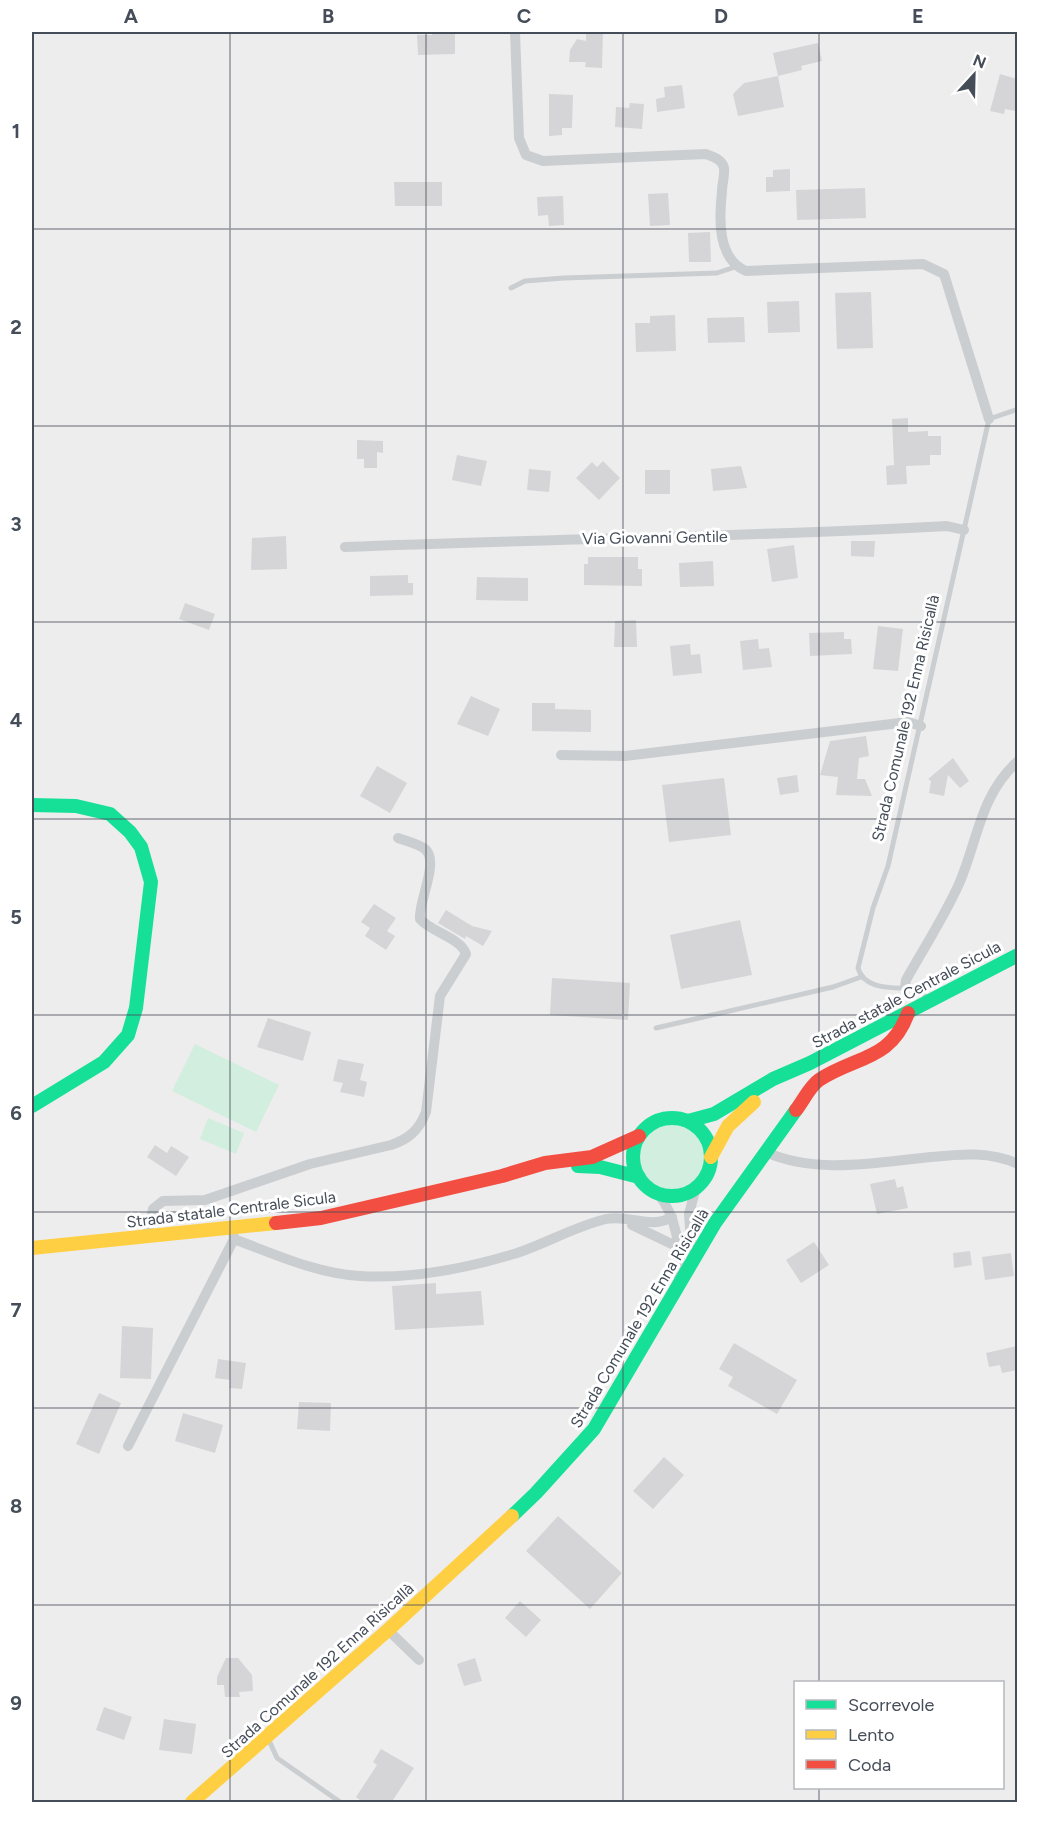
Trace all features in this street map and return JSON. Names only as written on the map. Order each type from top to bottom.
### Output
[{"type":"main road","points":[[32,805],[76,806],[110,814],[130,832],[141,847],[152,882],[136,1008],[128,1035],[104,1062],[32,1106]]},
{"type":"main road","name":"Strada statale Centrale Sicula","points":[[711,1156],[718,1139],[745,1107],[810,1064],[1017,955]]},
{"type":"main road","name":"Strada Comunale 192 Enna Risicallà","points":[[192,1803],[388,1630],[536,1493],[594,1429],[715,1223],[817,1081],[876,1053],[894,1041],[908,1013]]},
{"type":"main road","name":"Strada statale Centrale Sicula","points":[[688,1121],[714,1114],[773,1078],[810,1064]]},
{"type":"main road","points":[[666,1118],[688,1121],[705,1136],[711,1156],[704,1179],[696,1187],[681,1194],[657,1193],[639,1177],[633,1157],[639,1136],[655,1121],[666,1118]]},
{"type":"main road","name":"Strada statale Centrale Sicula","points":[[32,1248],[147,1236],[233,1233],[321,1218],[502,1176],[544,1163],[608,1152],[639,1136]]},
{"type":"main road","name":"Strada statale Centrale Sicula","points":[[502,1176],[579,1166],[600,1167],[639,1177]]},
{"type":"street","points":[[515,32],[519,138],[526,155],[543,161],[706,154],[720,160],[724,168],[720,204],[722,236],[727,254],[735,267],[746,271],[923,264],[936,268],[944,274],[989,419]]},
{"type":"street","name":"Via Giovanni Gentile","points":[[345,547],[582,538],[772,536],[947,526],[964,530]]},
{"type":"street","points":[[561,755],[625,756],[908,722],[921,726]]},
{"type":"street","points":[[905,987],[906,980],[945,914],[960,881],[993,788],[1017,761]]},
{"type":"street","points":[[147,1236],[153,1209],[164,1201],[205,1200],[310,1164],[391,1145],[403,1141],[421,1124],[426,1112],[440,996],[466,954],[462,947],[426,926],[420,919],[421,904],[430,871],[429,855],[425,849],[398,838]]},
{"type":"street","points":[[766,1152],[802,1164],[879,1162],[968,1154],[990,1155],[1017,1164]]},
{"type":"street","points":[[693,1262],[689,1215],[696,1187]]},
{"type":"street","points":[[657,1193],[667,1203],[672,1217],[678,1247],[679,1285]]},
{"type":"street","points":[[128,1446],[233,1233],[314,1267],[359,1276],[397,1276],[490,1261],[609,1218],[652,1224],[664,1222],[672,1217]]},
{"type":"street","points":[[609,1218],[644,1229],[678,1247]]},
{"type":"street","points":[[388,1630],[419,1660]]},
{"type":"lane","points":[[511,288],[525,281],[717,273],[735,267]]},
{"type":"lane","points":[[989,419],[1017,409]]},
{"type":"lane","name":"Strada Comunale 192 Enna Risicallà","points":[[861,977],[858,968],[873,908],[888,866],[989,419]]},
{"type":"lane","points":[[656,1028],[833,987],[861,977],[868,984],[921,990],[928,1002]]},
{"type":"lane","points":[[267,1737],[277,1758],[340,1803]]},
{"type":"green space","points":[[195,1044],[279,1085],[256,1132],[172,1091]]},
{"type":"green space","points":[[208,1118],[244,1133],[236,1154],[200,1139]]},
{"type":"green space","points":[[672,1123],[685,1125],[695,1133],[703,1143],[705,1156],[703,1169],[695,1179],[685,1187],[672,1189],[659,1187],[649,1179],[641,1169],[639,1156],[641,1143],[649,1133],[659,1125]]},
{"type":"building","points":[[432,32],[455,32],[455,54],[418,55],[417,35],[432,35]]},
{"type":"building","points":[[586,32],[603,32],[602,68],[585,67],[586,62],[569,62],[570,50],[577,39],[586,41]]},
{"type":"building","points":[[818,43],[822,61],[801,66],[802,70],[778,76],[773,53]]},
{"type":"building","points":[[1000,74],[1017,79],[1015,111],[1005,109],[1004,114],[990,111]]},
{"type":"building","points":[[778,76],[784,107],[738,116],[733,94],[744,83]]},
{"type":"building","points":[[682,85],[685,108],[657,112],[656,99],[665,97],[664,87]]},
{"type":"building","points":[[549,94],[573,95],[572,128],[562,128],[562,135],[549,136]]},
{"type":"building","points":[[630,103],[644,104],[642,129],[615,127],[616,107],[629,108]]},
{"type":"building","points":[[790,169],[790,191],[766,192],[766,177],[773,177],[773,170]]},
{"type":"building","points":[[394,182],[442,182],[442,206],[395,206]]},
{"type":"building","points":[[865,188],[866,218],[797,220],[796,190]]},
{"type":"building","points":[[668,193],[670,225],[650,226],[648,194]]},
{"type":"building","points":[[563,196],[564,225],[549,226],[548,215],[538,216],[537,197]]},
{"type":"building","points":[[710,232],[711,262],[689,262],[688,233]]},
{"type":"building","points":[[871,292],[873,348],[837,349],[835,293]]},
{"type":"building","points":[[799,301],[800,332],[768,333],[767,302]]},
{"type":"building","points":[[675,315],[676,351],[636,352],[635,323],[650,323],[650,316]]},
{"type":"building","points":[[744,317],[745,342],[708,343],[707,318]]},
{"type":"building","points":[[908,418],[908,432],[928,431],[928,436],[941,436],[941,455],[930,455],[930,465],[906,466],[907,484],[887,485],[886,466],[894,465],[892,419]]},
{"type":"building","points":[[357,440],[383,441],[383,453],[377,452],[377,468],[364,468],[364,459],[357,459]]},
{"type":"building","points":[[457,455],[487,461],[481,486],[452,480]]},
{"type":"building","points":[[603,461],[620,478],[599,500],[576,478],[592,462],[597,467]]},
{"type":"building","points":[[741,466],[747,488],[713,491],[711,469]]},
{"type":"building","points":[[529,469],[551,471],[549,492],[527,490]]},
{"type":"building","points":[[645,470],[670,470],[670,494],[645,494]]},
{"type":"building","points":[[286,536],[287,569],[251,570],[252,538]]},
{"type":"building","points":[[851,541],[875,541],[874,557],[851,556]]},
{"type":"building","points":[[794,545],[798,578],[772,582],[767,549]]},
{"type":"building","points":[[588,557],[638,557],[638,569],[642,569],[642,586],[584,585],[584,564],[588,564]]},
{"type":"building","points":[[713,561],[714,586],[680,587],[679,563]]},
{"type":"building","points":[[408,575],[408,583],[413,583],[413,595],[370,596],[370,576]]},
{"type":"building","points":[[477,577],[528,578],[528,601],[476,600]]},
{"type":"building","points":[[185,603],[215,614],[209,630],[179,619]]},
{"type":"building","points":[[636,620],[637,647],[614,647],[615,621]]},
{"type":"building","points":[[878,626],[903,629],[898,671],[873,669]]},
{"type":"building","points":[[844,632],[844,639],[851,639],[852,654],[810,656],[809,633]]},
{"type":"building","points":[[758,639],[759,649],[769,648],[772,667],[743,670],[740,641]]},
{"type":"building","points":[[690,644],[691,655],[700,654],[702,673],[673,676],[670,646]]},
{"type":"building","points":[[471,696],[500,709],[488,736],[457,724]]},
{"type":"building","points":[[532,703],[555,703],[555,709],[591,710],[591,732],[532,731]]},
{"type":"building","points":[[866,736],[869,756],[859,758],[857,779],[865,779],[872,796],[836,795],[838,777],[820,775],[830,741]]},
{"type":"building","points":[[953,758],[969,781],[960,788],[948,775],[944,796],[929,793],[931,781],[928,779]]},
{"type":"building","points":[[377,766],[407,783],[390,813],[360,796]]},
{"type":"building","points":[[797,775],[799,792],[780,795],[777,778]]},
{"type":"building","points":[[724,778],[731,835],[669,842],[662,785]]},
{"type":"building","points":[[374,904],[396,918],[387,931],[395,936],[386,950],[365,936],[370,928],[361,922]]},
{"type":"building","points":[[446,910],[472,926],[492,931],[483,946],[466,936],[465,939],[438,923]]},
{"type":"building","points":[[740,920],[752,975],[681,989],[670,935]]},
{"type":"building","points":[[552,978],[630,983],[628,1020],[550,1015]]},
{"type":"building","points":[[268,1018],[311,1032],[303,1061],[257,1047]]},
{"type":"building","points":[[338,1059],[364,1064],[360,1080],[367,1082],[364,1097],[340,1092],[343,1083],[333,1081]]},
{"type":"building","points":[[155,1145],[167,1153],[171,1146],[189,1157],[176,1176],[147,1157]]},
{"type":"building","points":[[895,1179],[897,1188],[903,1186],[908,1208],[877,1214],[870,1184]]},
{"type":"building","points":[[814,1242],[829,1265],[801,1283],[786,1260]]},
{"type":"building","points":[[970,1251],[972,1265],[954,1268],[953,1253]]},
{"type":"building","points":[[1011,1253],[1014,1276],[985,1280],[982,1257]]},
{"type":"building","points":[[436,1283],[436,1294],[481,1291],[484,1325],[395,1330],[392,1286]]},
{"type":"building","points":[[122,1326],[153,1328],[151,1379],[120,1378]]},
{"type":"building","points":[[734,1343],[797,1380],[777,1414],[728,1386],[733,1377],[719,1369]]},
{"type":"building","points":[[1017,1346],[1017,1370],[1002,1373],[1000,1365],[989,1367],[986,1353]]},
{"type":"building","points":[[218,1359],[246,1363],[242,1389],[229,1388],[230,1380],[215,1378]]},
{"type":"building","points":[[99,1393],[121,1403],[99,1454],[76,1444]]},
{"type":"building","points":[[299,1402],[331,1403],[330,1431],[297,1429]]},
{"type":"building","points":[[183,1413],[223,1425],[215,1453],[175,1441]]},
{"type":"building","points":[[664,1457],[684,1475],[653,1509],[633,1491]]},
{"type":"building","points":[[558,1516],[622,1573],[590,1609],[526,1551]]},
{"type":"building","points":[[520,1601],[541,1620],[526,1637],[505,1618]]},
{"type":"building","points":[[226,1658],[238,1658],[252,1675],[253,1691],[239,1692],[240,1697],[225,1697],[224,1685],[217,1685],[217,1677]]},
{"type":"building","points":[[475,1658],[482,1681],[464,1686],[457,1664]]},
{"type":"building","points":[[104,1707],[132,1717],[124,1740],[96,1730]]},
{"type":"building","points":[[164,1719],[196,1724],[192,1754],[159,1750]]},
{"type":"building","points":[[381,1749],[414,1768],[391,1803],[364,1803],[356,1797],[377,1765],[373,1762]]},
{"type":"traffic: fast","points":[[32,805],[76,806],[110,814],[130,832],[141,847],[151,882],[136,1008],[128,1035],[104,1062],[32,1106]]},
{"type":"traffic: fast","points":[[688,1121],[714,1114],[773,1079],[810,1063],[1018,955]]},
{"type":"traffic: fast","points":[[512,1516],[594,1429],[715,1223],[796,1110]]},
{"type":"traffic: fast","points":[[672,1118],[687,1121],[704,1135],[711,1157],[708,1172],[694,1189],[672,1196],[657,1193],[640,1179],[633,1157],[636,1142],[650,1125],[672,1118]]},
{"type":"traffic: fast","points":[[578,1166],[600,1167],[639,1177]]},
{"type":"traffic: slow","points":[[711,1157],[728,1126],[754,1102]]},
{"type":"traffic: slow","points":[[32,1248],[276,1223]]},
{"type":"traffic: slow","points":[[192,1802],[388,1630],[512,1516]]},
{"type":"traffic: jam","points":[[796,1110],[819,1080],[882,1049],[901,1029],[908,1013]]},
{"type":"traffic: jam","points":[[276,1223],[321,1218],[502,1176],[545,1163],[592,1157],[639,1136]]}]
